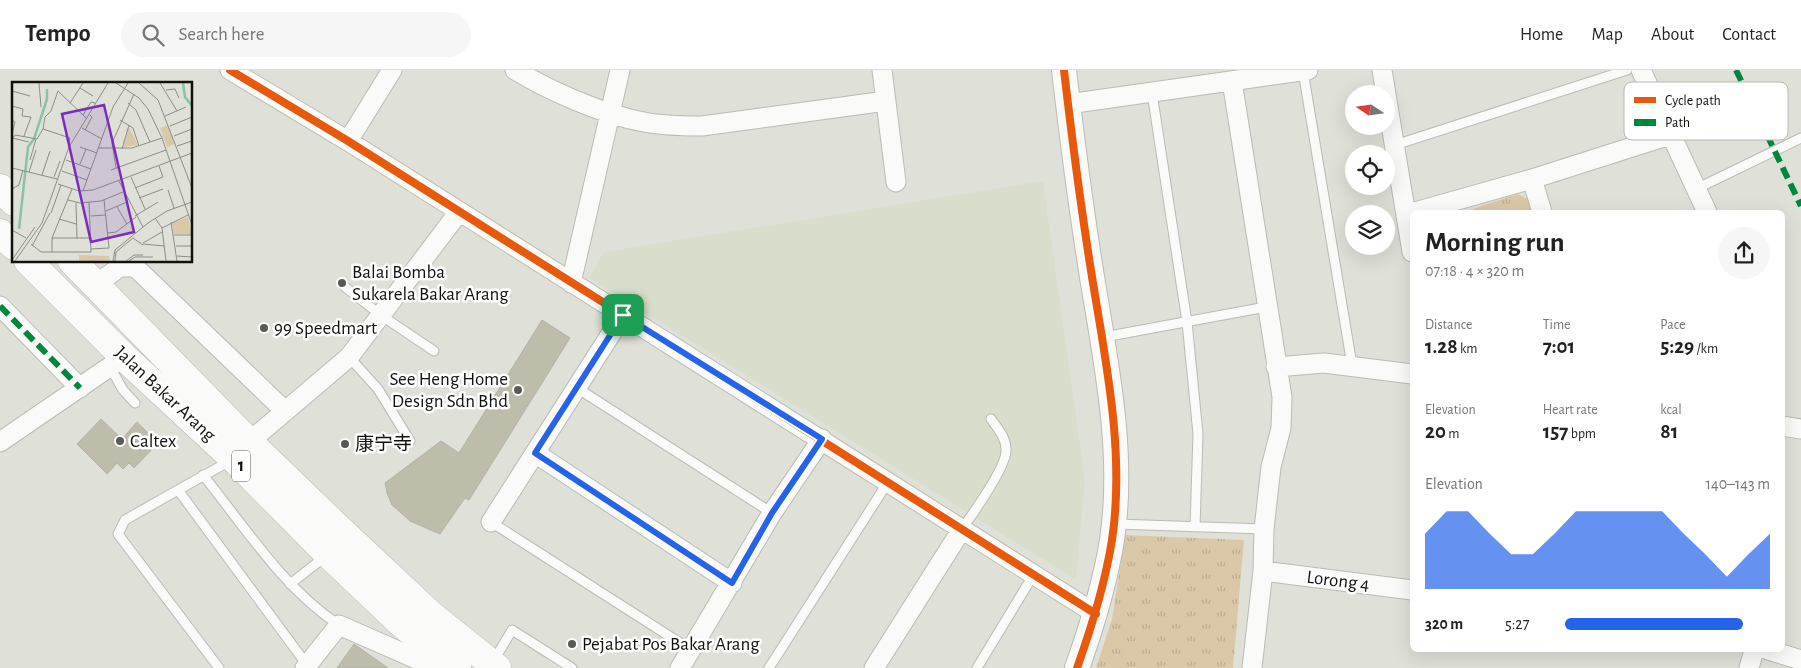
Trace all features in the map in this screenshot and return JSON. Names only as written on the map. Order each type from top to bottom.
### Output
[{"type":"main road","points":[[0,188],[12,200]]},
{"type":"main road","points":[[0,233],[12,244]]},
{"type":"main road","name":"Jalan Bakar Arang","points":[[29,262],[117,362],[241,451],[430,615],[494,666]]},
{"type":"main road","name":"Jalan Bakar Arang","points":[[73,262],[241,451],[328,554],[402,624],[457,668]]},
{"type":"street","points":[[230,70],[348,141],[1096,614]]},
{"type":"street","points":[[348,141],[392,70]]},
{"type":"street","points":[[515,70],[546,88],[642,122],[702,126],[886,101]]},
{"type":"street","points":[[571,283],[620,70]]},
{"type":"street","points":[[882,70],[896,182]]},
{"type":"street","points":[[1064,70],[1110,389],[1114,438],[1112,540],[1096,614],[1077,668]]},
{"type":"street","points":[[1068,104],[1306,70]]},
{"type":"street","points":[[1382,70],[1395,145],[1411,210]]},
{"type":"street","points":[[1641,70],[1646,82]]},
{"type":"street","points":[[1232,81],[1282,414],[1271,467],[1264,529],[1263,571],[1252,668]]},
{"type":"street","points":[[1426,210],[1654,140]]},
{"type":"street","points":[[1672,140],[1706,210]]},
{"type":"street","points":[[1532,179],[1541,210]]},
{"type":"street","points":[[241,451],[284,411],[349,357],[382,316],[459,212]]},
{"type":"street","points":[[95,285],[120,267],[135,267],[284,411]]},
{"type":"street","points":[[0,306],[80,388]]},
{"type":"street","points":[[491,522],[623,315]]},
{"type":"street","points":[[0,442],[117,362]]},
{"type":"street","points":[[1276,367],[1300,363],[1352,365],[1410,374]]},
{"type":"street","points":[[1785,426],[1801,429]]},
{"type":"street","points":[[680,668],[772,513],[822,439]]},
{"type":"street","points":[[535,453],[732,583]]},
{"type":"street","points":[[874,668],[962,529]]},
{"type":"street","name":"Lorong 4","points":[[1263,571],[1410,590]]},
{"type":"street","points":[[306,667],[339,625],[437,668]]},
{"type":"street","points":[[1749,668],[1753,652]]},
{"type":"street","points":[[1775,652],[1801,660]]},
{"type":"lane","points":[[1306,70],[1352,365]]},
{"type":"lane","points":[[1395,145],[1627,70]]},
{"type":"lane","points":[[1152,93],[1187,322],[1198,434],[1194,527]]},
{"type":"lane","points":[[1696,189],[1801,138]]},
{"type":"lane","points":[[345,286],[382,316],[434,351]]},
{"type":"lane","points":[[1102,337],[1266,307]]},
{"type":"lane","points":[[349,357],[378,389],[410,441]]},
{"type":"lane","points":[[117,362],[123,390],[135,403]]},
{"type":"lane","points":[[577,388],[772,513]]},
{"type":"lane","points":[[962,529],[980,505],[1007,453],[1004,438],[990,419]]},
{"type":"lane","points":[[219,668],[118,534],[125,520],[241,451]]},
{"type":"lane","points":[[203,475],[290,584],[324,615],[339,625]]},
{"type":"lane","points":[[769,668],[888,482]]},
{"type":"lane","points":[[178,490],[306,667]]},
{"type":"lane","points":[[491,522],[691,650]]},
{"type":"lane","points":[[1113,524],[1264,529]]},
{"type":"lane","points":[[290,584],[328,554]]},
{"type":"lane","points":[[977,668],[1034,574]]},
{"type":"lane","points":[[494,666],[512,630],[572,668]]},
{"type":"shaded area","points":[[1043,181],[1085,480],[1076,580],[589,278],[604,252]]},
{"type":"green space","points":[[1517,194],[1534,202],[1536,210],[1470,210]]},
{"type":"green space","points":[[1125,535],[1244,540],[1233,668],[1096,668],[1112,619]]},
{"type":"building","name":"See Heng Home Design Sdn Bhd","points":[[542,320],[570,338],[469,500],[465,498],[440,534],[410,521],[392,505],[385,483],[441,441],[459,453]]},
{"type":"building","points":[[101,419],[122,439],[137,422],[158,443],[134,468],[129,463],[123,469],[117,463],[107,474],[77,444]]},
{"type":"building","points":[[354,644],[388,668],[337,668]]},
{"type":"marked path","points":[[1736,70],[1742,82]]},
{"type":"marked path","points":[[1769,140],[1801,206]]},
{"type":"marked path","points":[[0,306],[80,388]]},
{"type":"cycle path","points":[[230,70],[348,141],[1096,614]]},
{"type":"cycle path","points":[[1064,70],[1084,225],[1108,375],[1115,441],[1116,474],[1112,540],[1106,573],[1098,605],[1077,668]]},
{"type":"place","name":"Balai Bomba Sukarela Bakar Arang","points":[[342,283]]},
{"type":"place","name":"99 Speedmart","points":[[264,328]]},
{"type":"place","name":"See Heng Home Design Sdn Bhd","points":[[518,390]]},
{"type":"place","name":"Caltex","points":[[120,441]]},
{"type":"place","name":"康宁寺","points":[[345,444]]},
{"type":"place","name":"Pejabat Pos Bakar Arang","points":[[572,644]]},
{"type":"route","points":[[623,315],[822,439],[772,513],[732,583],[535,453],[623,315]]}]
